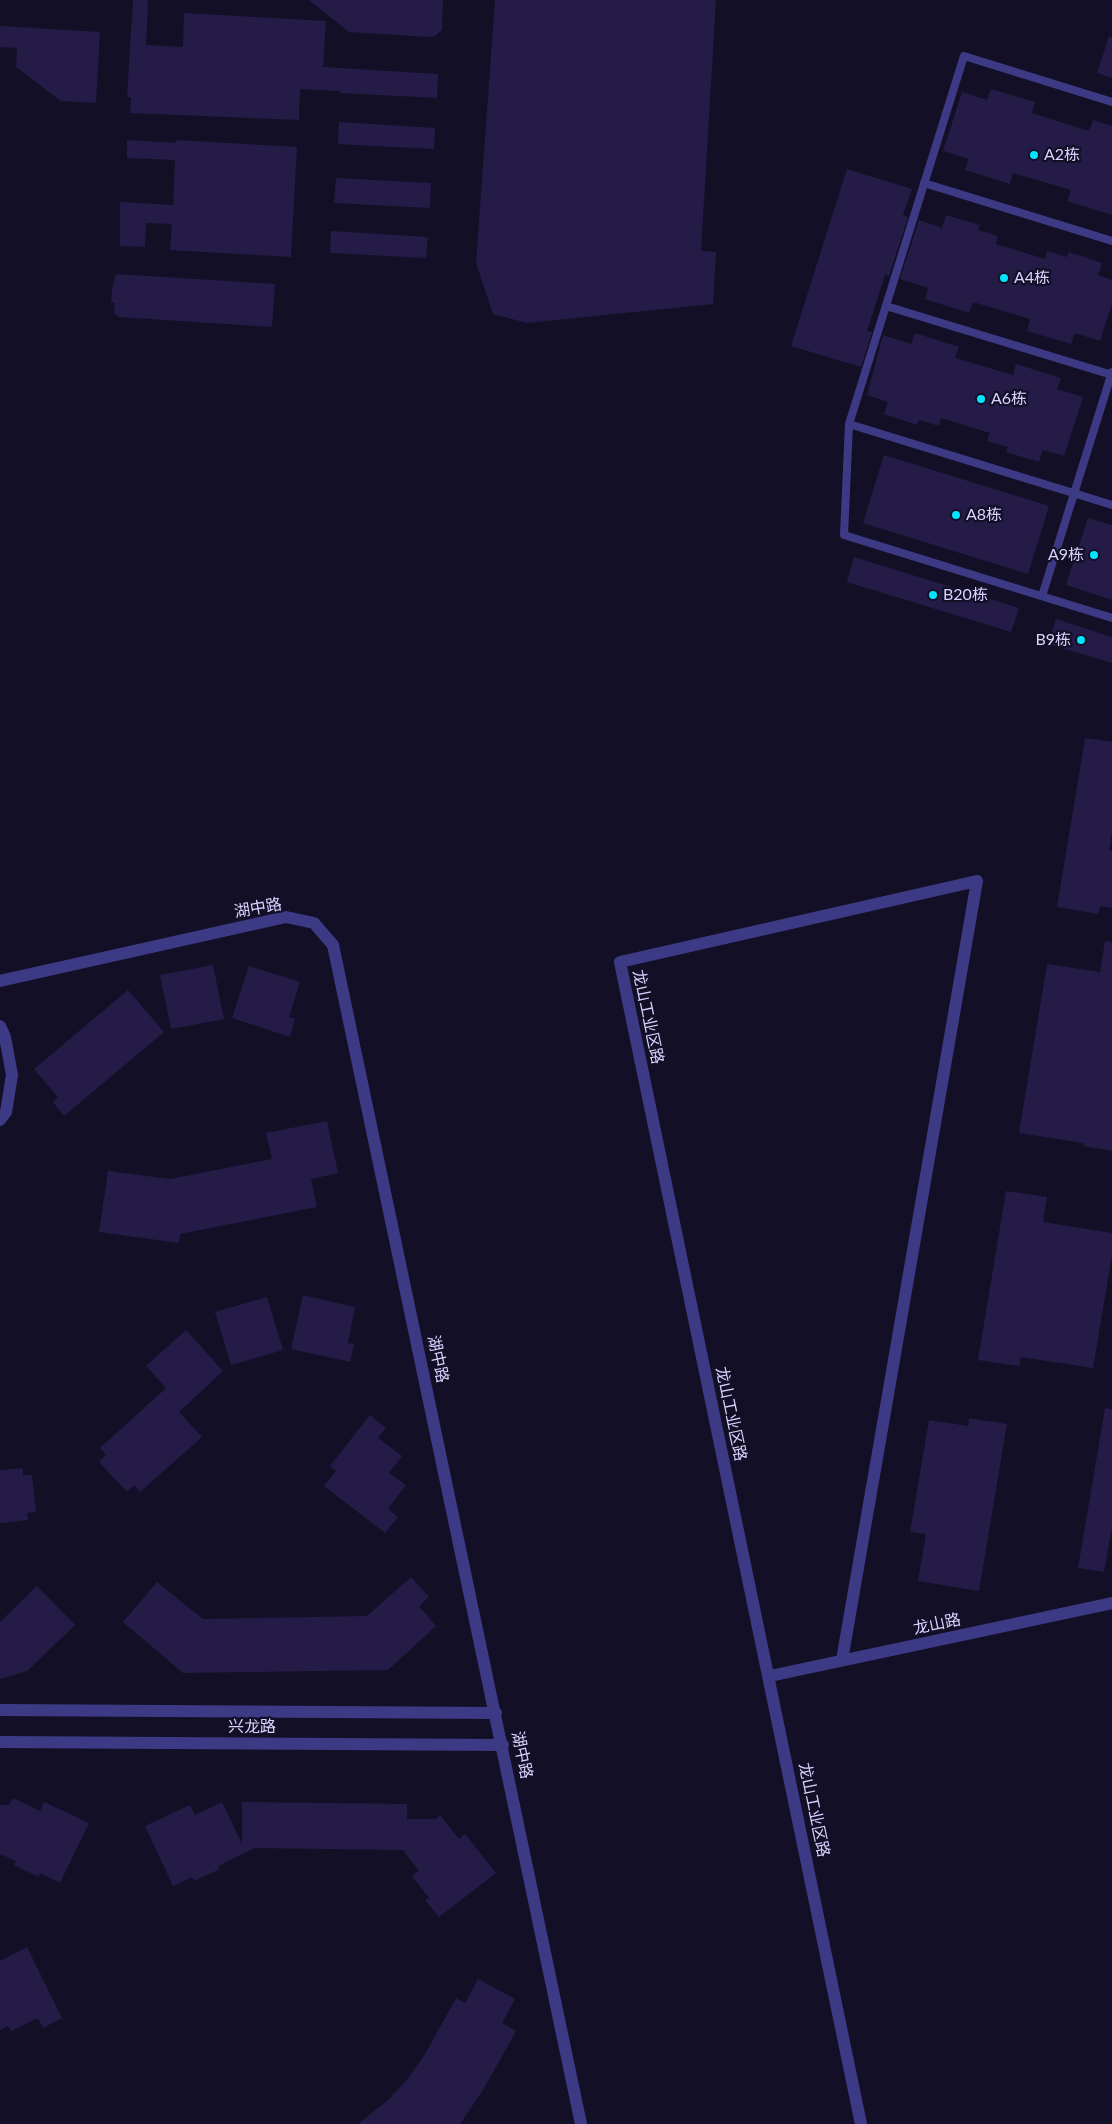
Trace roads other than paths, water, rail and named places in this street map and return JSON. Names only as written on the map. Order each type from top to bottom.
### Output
[{"type":"street","name":"龙山工业区路","points":[[842,1660],[977,881],[620,962],[770,1676],[861,2124]]},
{"type":"street","name":"湖中路","points":[[0,982],[286,917],[314,924],[333,945],[503,1745],[581,2124]]},
{"type":"street","points":[[0,1026],[5,1037],[12,1075],[6,1112],[0,1120]]},
{"type":"street","name":"龙山路","points":[[770,1676],[1112,1603]]},
{"type":"street","name":"兴龙路","points":[[0,1710],[496,1713]]},
{"type":"street","name":"兴龙路","points":[[0,1742],[503,1745]]},
{"type":"lane","points":[[1112,102],[964,56],[848,424],[844,535],[1112,618]]},
{"type":"lane","points":[[924,183],[1112,241]]},
{"type":"lane","points":[[886,306],[1112,374],[1042,596]]},
{"type":"lane","points":[[848,424],[1112,505]]},
{"type":"place","name":"A2栋","points":[[1034,155]]},
{"type":"place","name":"A4栋","points":[[1004,278]]},
{"type":"place","name":"A6栋","points":[[981,399]]},
{"type":"place","name":"A8栋","points":[[956,515]]},
{"type":"place","name":"A9栋","points":[[1094,555]]},
{"type":"place","name":"B20栋","points":[[933,595]]},
{"type":"place","name":"B9栋","points":[[1081,640]]}]
